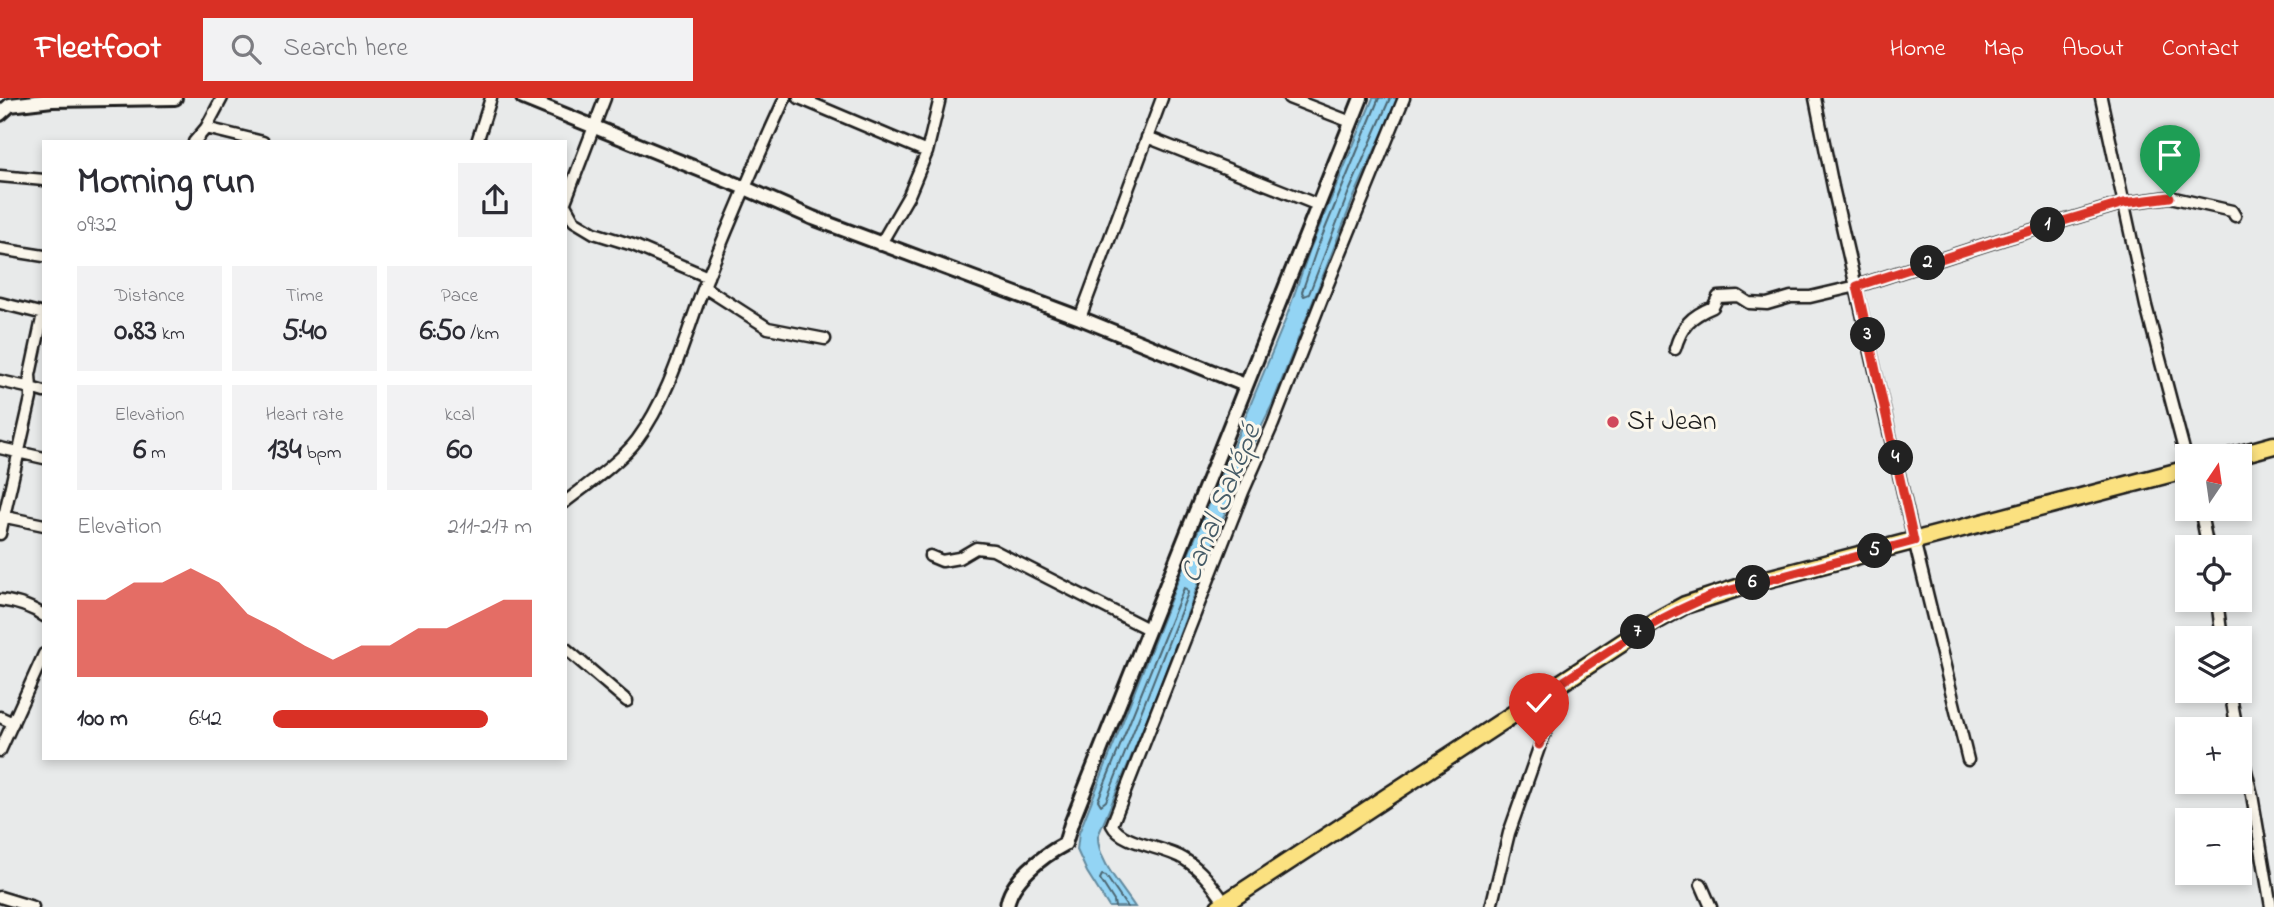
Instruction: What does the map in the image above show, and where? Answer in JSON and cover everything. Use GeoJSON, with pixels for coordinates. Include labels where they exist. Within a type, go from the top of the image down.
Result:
{"type":"FeatureCollection","features":[{"type":"Feature","properties":{"kind":"main road"},"geometry":{"type":"LineString","coordinates":[[2252,451],[2274,445]]}},
{"type":"Feature","properties":{"kind":"main road"},"geometry":{"type":"LineString","coordinates":[[1222,905],[1654,622],[1685,605],[1756,582],[2175,471]]}},
{"type":"Feature","properties":{"kind":"street"},"geometry":{"type":"LineString","coordinates":[[0,114],[10,105],[52,100],[175,98]]}},
{"type":"Feature","properties":{"kind":"street"},"geometry":{"type":"LineString","coordinates":[[196,140],[206,128],[222,98]]}},
{"type":"Feature","properties":{"kind":"street"},"geometry":{"type":"LineString","coordinates":[[478,140],[491,98]]}},
{"type":"Feature","properties":{"kind":"street"},"geometry":{"type":"LineString","coordinates":[[523,98],[880,245],[1080,318],[1245,385]]}},
{"type":"Feature","properties":{"kind":"street"},"geometry":{"type":"LineString","coordinates":[[567,199],[606,98]]}},
{"type":"Feature","properties":{"kind":"street"},"geometry":{"type":"LineString","coordinates":[[567,501],[592,482],[635,442],[651,419],[671,377],[708,277],[785,98]]}},
{"type":"Feature","properties":{"kind":"street"},"geometry":{"type":"LineString","coordinates":[[799,98],[927,152]]}},
{"type":"Feature","properties":{"kind":"street"},"geometry":{"type":"LineString","coordinates":[[880,245],[909,195],[927,152],[940,98]]}},
{"type":"Feature","properties":{"kind":"street"},"geometry":{"type":"LineString","coordinates":[[1080,318],[1162,98]]}},
{"type":"Feature","properties":{"kind":"street"},"geometry":{"type":"LineString","coordinates":[[1289,98],[1351,122]]}},
{"type":"Feature","properties":{"kind":"street"},"geometry":{"type":"LineString","coordinates":[[1007,907],[1007,901],[1031,867],[1046,853],[1065,844],[1148,629],[1361,98]]}},
{"type":"Feature","properties":{"kind":"street"},"geometry":{"type":"LineString","coordinates":[[1222,905],[1199,869],[1182,857],[1163,849],[1130,841],[1115,832],[1112,825],[1243,492],[1404,98]]}},
{"type":"Feature","properties":{"kind":"street"},"geometry":{"type":"LineString","coordinates":[[1815,98],[1914,541],[1968,760]]}},
{"type":"Feature","properties":{"kind":"street"},"geometry":{"type":"LineString","coordinates":[[2101,98],[2147,306],[2182,444]]}},
{"type":"Feature","properties":{"kind":"street"},"geometry":{"type":"LineString","coordinates":[[206,128],[255,140]]}},
{"type":"Feature","properties":{"kind":"street"},"geometry":{"type":"LineString","coordinates":[[1147,136],[1318,205]]}},
{"type":"Feature","properties":{"kind":"street"},"geometry":{"type":"LineString","coordinates":[[0,176],[42,180]]}},
{"type":"Feature","properties":{"kind":"street"},"geometry":{"type":"LineString","coordinates":[[1675,349],[1680,334],[1696,314],[1713,307],[1717,297],[1738,296],[1749,303],[1767,304],[1791,297],[1810,297],[1857,286],[2124,203],[2170,197],[2232,211],[2235,216]]}},
{"type":"Feature","properties":{"kind":"street"},"geometry":{"type":"LineString","coordinates":[[567,208],[573,221],[594,233],[633,245],[708,277]]}},
{"type":"Feature","properties":{"kind":"street"},"geometry":{"type":"LineString","coordinates":[[0,249],[42,256]]}},
{"type":"Feature","properties":{"kind":"street"},"geometry":{"type":"LineString","coordinates":[[704,287],[768,328],[825,339]]}},
{"type":"Feature","properties":{"kind":"street"},"geometry":{"type":"LineString","coordinates":[[0,303],[42,314]]}},
{"type":"Feature","properties":{"kind":"street"},"geometry":{"type":"LineString","coordinates":[[0,534],[31,398],[30,375],[42,319]]}},
{"type":"Feature","properties":{"kind":"street"},"geometry":{"type":"LineString","coordinates":[[0,381],[42,391]]}},
{"type":"Feature","properties":{"kind":"street"},"geometry":{"type":"LineString","coordinates":[[0,448],[42,458]]}},
{"type":"Feature","properties":{"kind":"street"},"geometry":{"type":"LineString","coordinates":[[2,516],[42,525]]}},
{"type":"Feature","properties":{"kind":"street"},"geometry":{"type":"LineString","coordinates":[[930,556],[942,561],[959,558],[976,548],[993,550],[1148,629]]}},
{"type":"Feature","properties":{"kind":"street"},"geometry":{"type":"LineString","coordinates":[[0,600],[20,603],[42,614]]}},
{"type":"Feature","properties":{"kind":"street"},"geometry":{"type":"LineString","coordinates":[[567,650],[627,701]]}},
{"type":"Feature","properties":{"kind":"street"},"geometry":{"type":"LineString","coordinates":[[0,751],[42,658]]}},
{"type":"Feature","properties":{"kind":"street"},"geometry":{"type":"LineString","coordinates":[[1492,907],[1509,833],[1539,745],[1554,712],[1557,700],[1555,687]]}},
{"type":"Feature","properties":{"kind":"street"},"geometry":{"type":"LineString","coordinates":[[0,717],[13,723]]}},
{"type":"Feature","properties":{"kind":"street"},"geometry":{"type":"LineString","coordinates":[[2252,794],[2271,907]]}},
{"type":"Feature","properties":{"kind":"street"},"geometry":{"type":"LineString","coordinates":[[1702,884],[1712,907]]}},
{"type":"Feature","properties":{"kind":"street"},"geometry":{"type":"LineString","coordinates":[[0,897],[33,907]]}},
{"type":"Feature","properties":{"kind":"water","name":"Canal Saképé"},"geometry":{"type":"Polygon","coordinates":[[[1373,98],[1398,98],[1354,197],[1272,405],[1245,460],[1154,702],[1098,836],[1106,864],[1135,907],[1109,907],[1077,850],[1079,833],[1188,555],[1285,321],[1310,249],[1373,98]]]}},
{"type":"Feature","properties":{"kind":"place","name":"St Jean"},"geometry":{"type":"Point","coordinates":[1613,422]}},
{"type":"Feature","properties":{"kind":"route"},"geometry":{"type":"LineString","coordinates":[[1539,745],[1554,712],[1557,700],[1555,687],[1654,622],[1685,605],[1756,582],[1914,541],[1857,286],[2124,203],[2170,197]]}}]}
